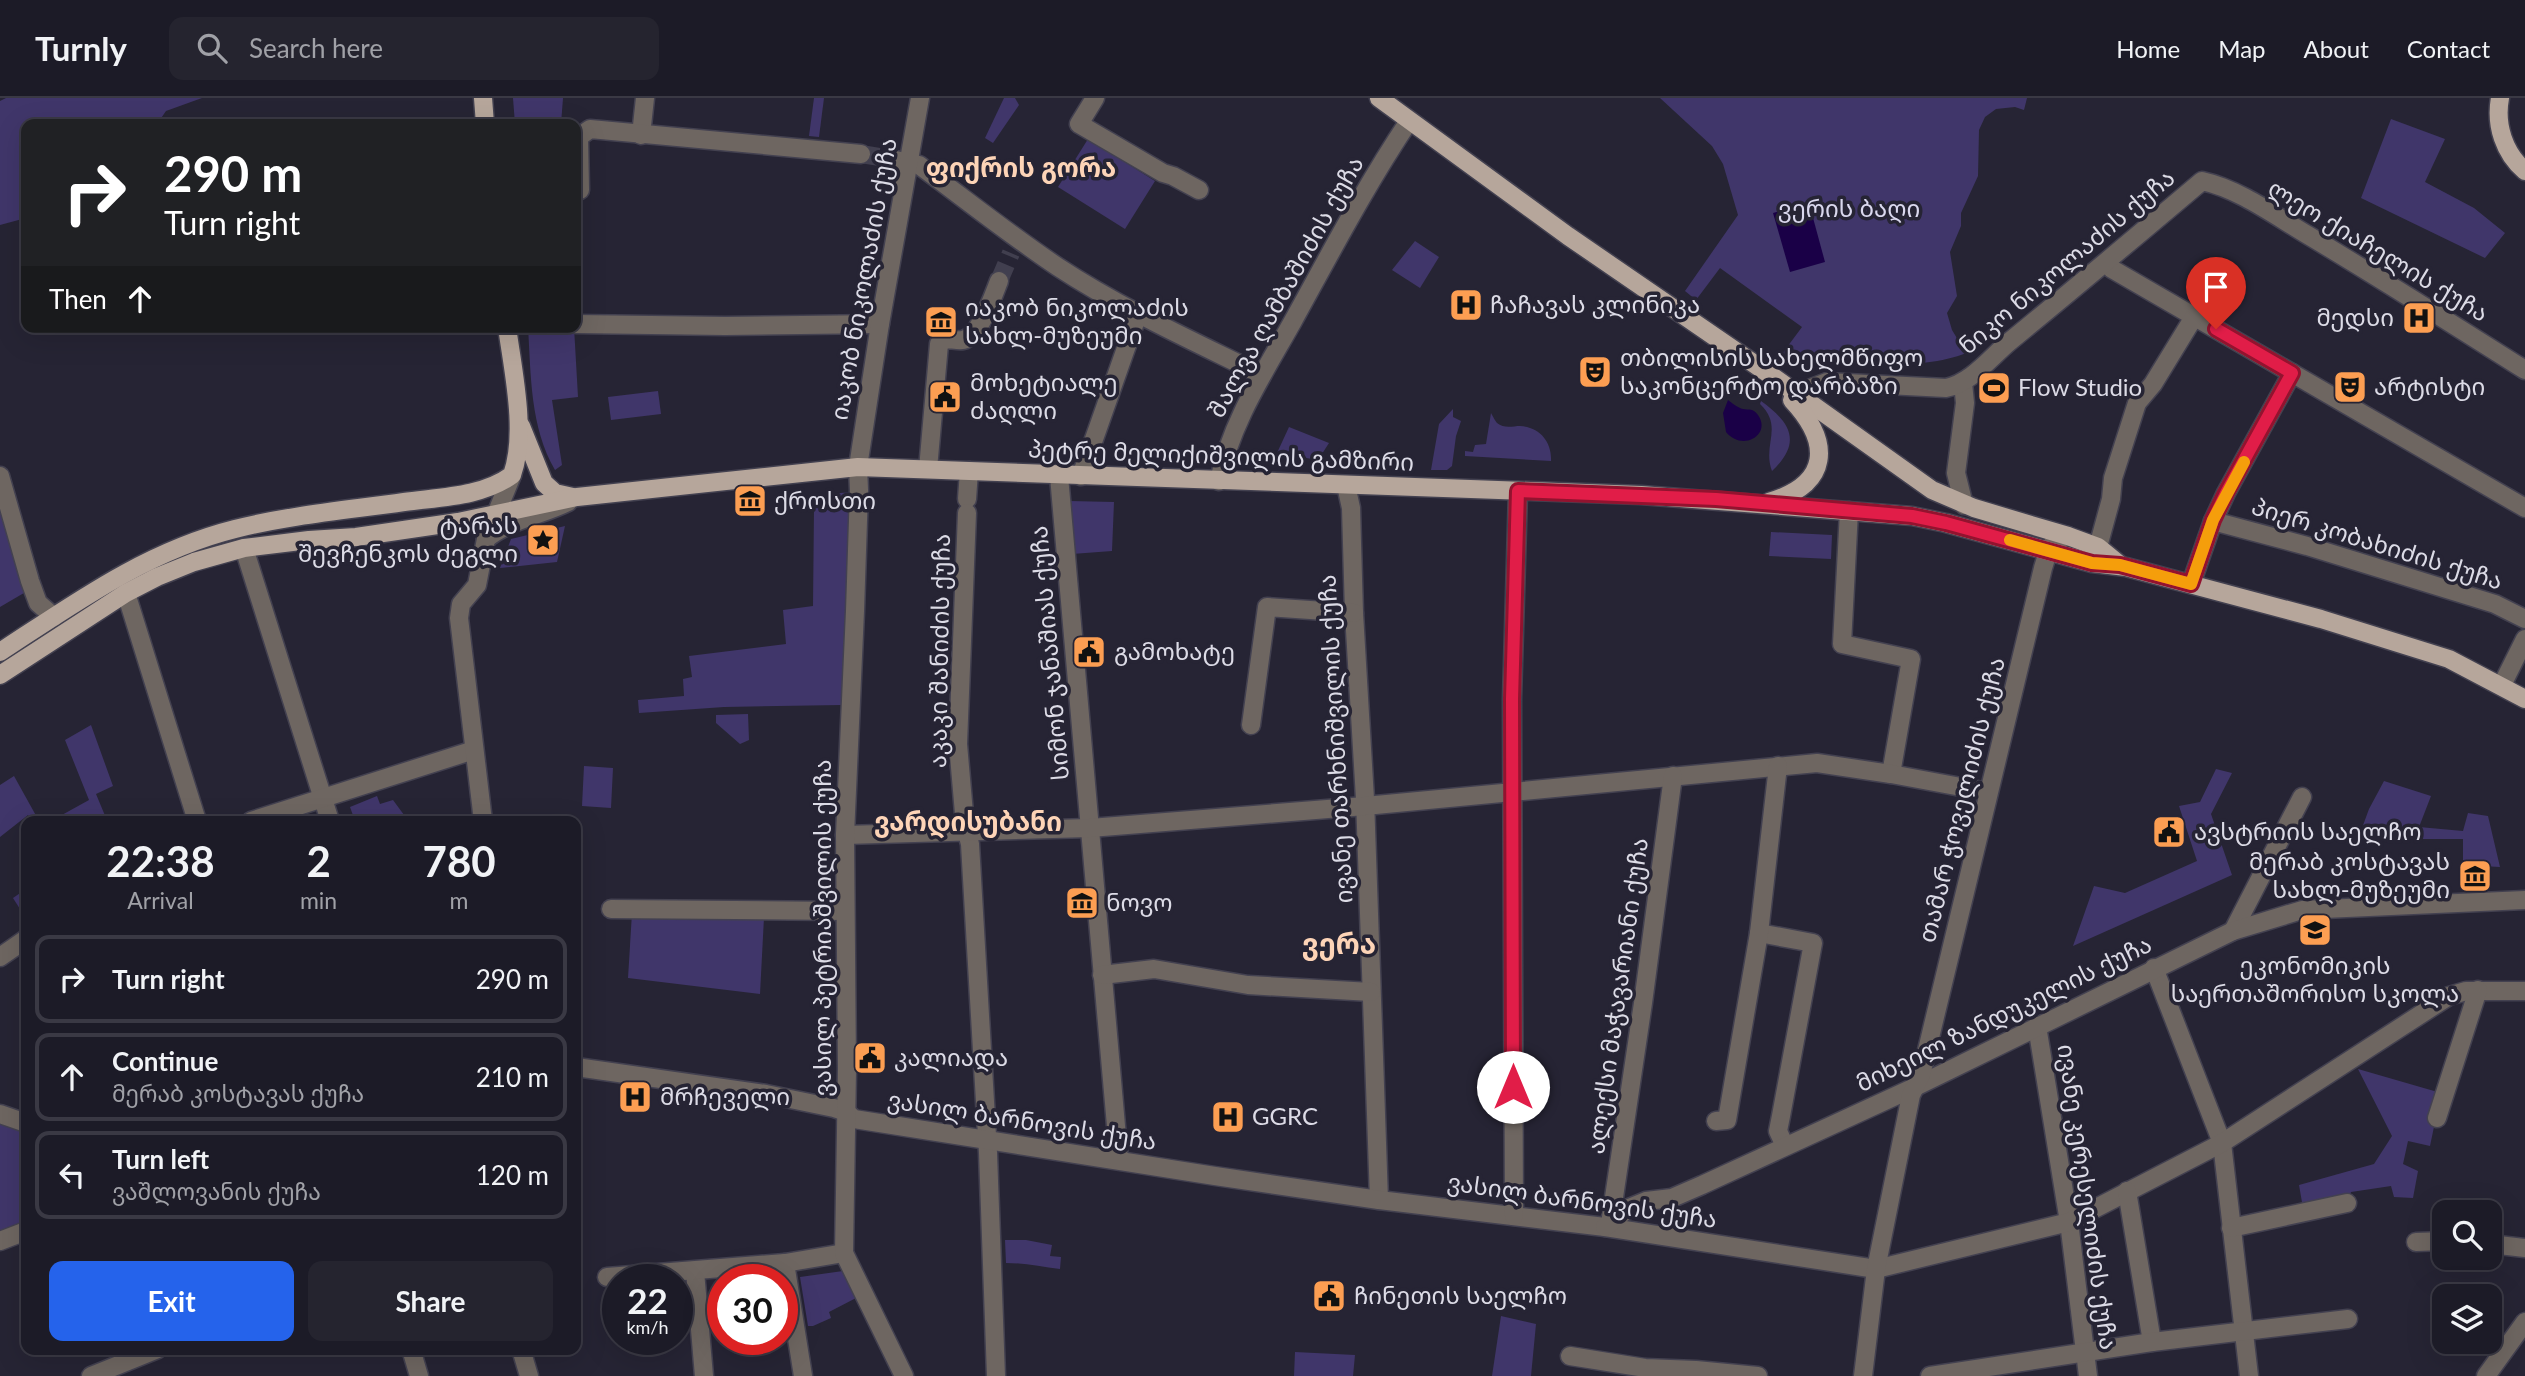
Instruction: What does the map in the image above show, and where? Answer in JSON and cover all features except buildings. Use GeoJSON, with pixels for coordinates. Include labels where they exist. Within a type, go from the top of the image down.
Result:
{"type":"FeatureCollection","features":[{"type":"Feature","properties":{"kind":"main road"},"geometry":{"type":"LineString","coordinates":[[483,98],[485,119]]}},
{"type":"Feature","properties":{"kind":"main road"},"geometry":{"type":"LineString","coordinates":[[1379,98],[1403,112],[1646,291],[1769,374],[1921,484],[1964,505],[2098,547],[2120,565]]}},
{"type":"Feature","properties":{"kind":"main road"},"geometry":{"type":"LineString","coordinates":[[2500,98],[2498,117],[2506,145],[2525,171]]}},
{"type":"Feature","properties":{"kind":"main road"},"geometry":{"type":"LineString","coordinates":[[2498,117],[2511,98]]}},
{"type":"Feature","properties":{"kind":"main road"},"geometry":{"type":"LineString","coordinates":[[0,652],[138,566],[164,553],[214,535],[259,524],[480,491],[499,484],[512,475],[516,458],[518,416],[508,333]]}},
{"type":"Feature","properties":{"kind":"main road"},"geometry":{"type":"LineString","coordinates":[[1764,503],[1783,498],[1808,482],[1815,469],[1818,449],[1817,434],[1806,415],[1769,374]]}},
{"type":"Feature","properties":{"kind":"main road"},"geometry":{"type":"LineString","coordinates":[[518,416],[544,483],[555,493],[577,497]]}},
{"type":"Feature","properties":{"kind":"main road","name":"პეტრე მელიქიშვილის გამზირი"},"geometry":{"type":"LineString","coordinates":[[0,675],[126,593],[156,577],[194,562],[244,548],[356,537],[498,507],[858,467],[1641,495],[1912,516],[2092,563],[2120,565],[2321,619],[2449,659],[2525,699]]}},
{"type":"Feature","properties":{"kind":"street"},"geometry":{"type":"LineString","coordinates":[[641,135],[645,98]]}},
{"type":"Feature","properties":{"kind":"street","name":"იაკობ ნიკოლაძის ქუჩა"},"geometry":{"type":"LineString","coordinates":[[858,467],[880,324],[900,161],[920,98]]}},
{"type":"Feature","properties":{"kind":"street"},"geometry":{"type":"LineString","coordinates":[[1096,98],[1079,124],[1163,173],[1199,190]]}},
{"type":"Feature","properties":{"kind":"street","name":"შალვა ღამბაშიძის ქუჩა"},"geometry":{"type":"LineString","coordinates":[[1219,481],[1228,444],[1262,375],[1368,186],[1403,112]]}},
{"type":"Feature","properties":{"kind":"street"},"geometry":{"type":"LineString","coordinates":[[581,135],[590,129],[862,154]]}},
{"type":"Feature","properties":{"kind":"street"},"geometry":{"type":"LineString","coordinates":[[900,161],[919,165],[1014,245],[1057,266],[1138,314],[1262,375]]}},
{"type":"Feature","properties":{"kind":"street","name":"ნიკო ნიკოლაძის ქუჩა"},"geometry":{"type":"LineString","coordinates":[[1964,505],[1956,473],[1965,403],[1963,383],[1989,358],[2108,262],[2202,181]]}},
{"type":"Feature","properties":{"kind":"street","name":"ლეო ქიაჩელის ქუჩა"},"geometry":{"type":"LineString","coordinates":[[2202,181],[2227,188],[2256,204],[2525,370]]}},
{"type":"Feature","properties":{"kind":"street"},"geometry":{"type":"LineString","coordinates":[[2108,262],[2112,270],[2525,508]]}},
{"type":"Feature","properties":{"kind":"street"},"geometry":{"type":"LineString","coordinates":[[928,469],[939,344],[946,339],[962,341],[972,336],[999,281]]}},
{"type":"Feature","properties":{"kind":"street"},"geometry":{"type":"LineString","coordinates":[[1081,476],[1138,314]]}},
{"type":"Feature","properties":{"kind":"street"},"geometry":{"type":"LineString","coordinates":[[2098,547],[2113,478],[2137,403],[2153,384],[2194,317]]}},
{"type":"Feature","properties":{"kind":"street"},"geometry":{"type":"LineString","coordinates":[[581,324],[880,324]]}},
{"type":"Feature","properties":{"kind":"street"},"geometry":{"type":"LineString","coordinates":[[2191,584],[2213,520],[2292,373]]}},
{"type":"Feature","properties":{"kind":"street"},"geometry":{"type":"LineString","coordinates":[[1796,394],[1827,382],[1946,388],[1963,383]]}},
{"type":"Feature","properties":{"kind":"street","name":"ვასილ პეტრიაშვილის ქუჩა"},"geometry":{"type":"LineString","coordinates":[[858,467],[845,835],[844,1253],[904,1376]]}},
{"type":"Feature","properties":{"kind":"street","name":"აკაკი შანიძის ქუჩა"},"geometry":{"type":"LineString","coordinates":[[969,471],[958,744],[970,844],[987,1141],[996,1376]]}},
{"type":"Feature","properties":{"kind":"street"},"geometry":{"type":"LineString","coordinates":[[481,816],[459,618],[461,604],[477,585],[486,539],[512,475]]}},
{"type":"Feature","properties":{"kind":"street"},"geometry":{"type":"LineString","coordinates":[[0,476],[38,603],[36,629]]}},
{"type":"Feature","properties":{"kind":"street","name":"სიმონ ჯანაშიას ქუჩა"},"geometry":{"type":"LineString","coordinates":[[1059,476],[1119,1160]]}},
{"type":"Feature","properties":{"kind":"street","name":"ივანე თარხნიშვილის ქუჩა"},"geometry":{"type":"LineString","coordinates":[[1346,485],[1351,508],[1365,806],[1379,1200]]}},
{"type":"Feature","properties":{"kind":"street"},"geometry":{"type":"LineString","coordinates":[[1514,1216],[1512,699],[1518,491]]}},
{"type":"Feature","properties":{"kind":"street"},"geometry":{"type":"LineString","coordinates":[[486,539],[508,525],[546,513],[577,497]]}},
{"type":"Feature","properties":{"kind":"street"},"geometry":{"type":"LineString","coordinates":[[1849,511],[1842,643],[1911,659],[1891,774]]}},
{"type":"Feature","properties":{"kind":"street","name":"პიერ კობახიძის ქუჩა"},"geometry":{"type":"LineString","coordinates":[[2213,520],[2495,604],[2525,619]]}},
{"type":"Feature","properties":{"kind":"street"},"geometry":{"type":"LineString","coordinates":[[2048,551],[2055,541],[2068,536]]}},
{"type":"Feature","properties":{"kind":"street"},"geometry":{"type":"LineString","coordinates":[[244,548],[328,816]]}},
{"type":"Feature","properties":{"kind":"street","name":"თამარ ჭოველიძის ქუჩა"},"geometry":{"type":"LineString","coordinates":[[1863,1376],[1876,1269],[1911,1095],[1921,1075],[2048,551]]}},
{"type":"Feature","properties":{"kind":"street"},"geometry":{"type":"LineString","coordinates":[[126,593],[195,816]]}},
{"type":"Feature","properties":{"kind":"street"},"geometry":{"type":"LineString","coordinates":[[38,603],[54,617]]}},
{"type":"Feature","properties":{"kind":"street"},"geometry":{"type":"LineString","coordinates":[[1251,725],[1267,607],[1354,613]]}},
{"type":"Feature","properties":{"kind":"street"},"geometry":{"type":"LineString","coordinates":[[2502,685],[2525,639]]}},
{"type":"Feature","properties":{"kind":"street"},"geometry":{"type":"LineString","coordinates":[[266,816],[474,750]]}},
{"type":"Feature","properties":{"kind":"street"},"geometry":{"type":"LineString","coordinates":[[845,835],[1090,828],[1512,793],[1817,763],[1988,792]]}},
{"type":"Feature","properties":{"kind":"street"},"geometry":{"type":"LineString","coordinates":[[1716,1121],[1727,1119],[1759,933],[1778,766]]}},
{"type":"Feature","properties":{"kind":"street","name":"ალექსი მაჭავარიანი ქუჩა"},"geometry":{"type":"LineString","coordinates":[[1608,1225],[1643,1003],[1673,776]]}},
{"type":"Feature","properties":{"kind":"street"},"geometry":{"type":"LineString","coordinates":[[2233,931],[2302,797]]}},
{"type":"Feature","properties":{"kind":"street","name":"მიხეილ ზანდუკელის ქუჩა"},"geometry":{"type":"LineString","coordinates":[[1608,1225],[1629,1208],[1646,1201],[1679,1196],[1915,1087],[2233,931],[2301,910],[2525,900]]}},
{"type":"Feature","properties":{"kind":"street"},"geometry":{"type":"LineString","coordinates":[[611,909],[845,911]]}},
{"type":"Feature","properties":{"kind":"street"},"geometry":{"type":"LineString","coordinates":[[1759,933],[1813,943],[1780,1123],[1779,1131],[1785,1146]]}},
{"type":"Feature","properties":{"kind":"street"},"geometry":{"type":"LineString","coordinates":[[0,957],[21,943]]}},
{"type":"Feature","properties":{"kind":"street"},"geometry":{"type":"LineString","coordinates":[[2154,968],[2222,1143],[2249,1376]]}},
{"type":"Feature","properties":{"kind":"street"},"geometry":{"type":"LineString","coordinates":[[1102,975],[1154,969],[1248,985],[1371,992]]}},
{"type":"Feature","properties":{"kind":"street","name":"ვასილ ბარნოვის ქუჩა"},"geometry":{"type":"LineString","coordinates":[[581,1068],[766,1094],[846,1112],[854,1119],[987,1141],[1379,1200],[1608,1225],[1876,1269],[2068,1222],[2222,1143],[2437,1003],[2466,990],[2525,991]]}},
{"type":"Feature","properties":{"kind":"street"},"geometry":{"type":"LineString","coordinates":[[2437,1118],[2477,990]]}},
{"type":"Feature","properties":{"kind":"street","name":"ივანე კერესელიძის ქუჩა"},"geometry":{"type":"LineString","coordinates":[[2037,1026],[2068,1222],[2088,1376]]}},
{"type":"Feature","properties":{"kind":"street"},"geometry":{"type":"LineString","coordinates":[[0,1114],[21,1121]]}},
{"type":"Feature","properties":{"kind":"street"},"geometry":{"type":"LineString","coordinates":[[1617,1180],[1625,1193],[1646,1201]]}},
{"type":"Feature","properties":{"kind":"street"},"geometry":{"type":"LineString","coordinates":[[2127,1191],[2152,1342]]}},
{"type":"Feature","properties":{"kind":"street"},"geometry":{"type":"LineString","coordinates":[[2231,1228],[2347,1203]]}},
{"type":"Feature","properties":{"kind":"street"},"geometry":{"type":"LineString","coordinates":[[0,1241],[21,1233]]}},
{"type":"Feature","properties":{"kind":"street"},"geometry":{"type":"LineString","coordinates":[[2416,1241],[2432,1241]]}},
{"type":"Feature","properties":{"kind":"street"},"geometry":{"type":"LineString","coordinates":[[2502,1245],[2525,1248]]}},
{"type":"Feature","properties":{"kind":"street"},"geometry":{"type":"LineString","coordinates":[[704,1376],[695,1271],[785,1263],[844,1253]]}},
{"type":"Feature","properties":{"kind":"street"},"geometry":{"type":"LineString","coordinates":[[785,1263],[803,1376]]}},
{"type":"Feature","properties":{"kind":"street"},"geometry":{"type":"LineString","coordinates":[[1930,1376],[2152,1342],[2348,1319]]}},
{"type":"Feature","properties":{"kind":"street"},"geometry":{"type":"LineString","coordinates":[[2486,1376],[2525,1322]]}},
{"type":"Feature","properties":{"kind":"street"},"geometry":{"type":"LineString","coordinates":[[91,1376],[143,1355]]}},
{"type":"Feature","properties":{"kind":"street"},"geometry":{"type":"LineString","coordinates":[[405,1376],[412,1355]]}},
{"type":"Feature","properties":{"kind":"street"},"geometry":{"type":"LineString","coordinates":[[412,1355],[419,1376]]}},
{"type":"Feature","properties":{"kind":"street"},"geometry":{"type":"LineString","coordinates":[[523,1355],[529,1376]]}},
{"type":"Feature","properties":{"kind":"street"},"geometry":{"type":"LineString","coordinates":[[1570,1356],[1645,1368],[1758,1376]]}},
{"type":"Feature","properties":{"kind":"green space"},"geometry":{"type":"Polygon","coordinates":[[[6,98],[202,98],[166,111],[160,119],[21,119],[21,219],[0,225],[0,101],[6,98]]]}},
{"type":"Feature","properties":{"kind":"green space"},"geometry":{"type":"Polygon","coordinates":[[[513,98],[563,98],[561,119],[515,119],[513,98]]]}},
{"type":"Feature","properties":{"kind":"green space"},"geometry":{"type":"Polygon","coordinates":[[[814,98],[824,98],[819,137],[809,136],[814,98]]]}},
{"type":"Feature","properties":{"kind":"green space"},"geometry":{"type":"Polygon","coordinates":[[[1004,98],[1015,98],[1019,105],[993,143],[985,138],[1004,98]]]}},
{"type":"Feature","properties":{"kind":"green space","name":"ვერის ბაღი"},"geometry":{"type":"Polygon","coordinates":[[[1660,98],[2027,98],[2024,110],[2015,107],[1996,109],[1985,117],[1979,130],[1978,176],[1961,213],[1961,226],[1950,252],[1957,296],[1947,313],[1952,330],[1966,353],[1947,359],[1900,365],[1848,365],[1779,358],[1802,327],[1720,268],[1696,300],[1685,291],[1738,215],[1723,164],[1712,146],[1660,98]]]}},
{"type":"Feature","properties":{"kind":"green space"},"geometry":{"type":"Polygon","coordinates":[[[2391,119],[2445,139],[2425,182],[2474,208],[2505,233],[2485,258],[2361,198],[2391,119]]]}},
{"type":"Feature","properties":{"kind":"green space"},"geometry":{"type":"Polygon","coordinates":[[[1088,139],[1155,181],[1125,229],[1058,187],[1088,139]]]}},
{"type":"Feature","properties":{"kind":"green space"},"geometry":{"type":"Polygon","coordinates":[[[1415,241],[1439,257],[1420,288],[1392,270],[1415,241]]]}},
{"type":"Feature","properties":{"kind":"green space"},"geometry":{"type":"Polygon","coordinates":[[[528,333],[574,333],[578,397],[552,400],[562,465],[555,470],[536,419],[528,333]]]}},
{"type":"Feature","properties":{"kind":"green space"},"geometry":{"type":"Polygon","coordinates":[[[658,391],[661,414],[611,420],[608,397],[658,391]]]}},
{"type":"Feature","properties":{"kind":"green space"},"geometry":{"type":"Polygon","coordinates":[[[1761,401],[1779,417],[1789,433],[1787,451],[1772,471],[1769,453],[1771,421],[1760,404],[1761,401]]]}},
{"type":"Feature","properties":{"kind":"green space"},"geometry":{"type":"Polygon","coordinates":[[[1453,409],[1453,417],[1461,421],[1452,466],[1447,470],[1431,470],[1439,424],[1453,409]]]}},
{"type":"Feature","properties":{"kind":"green space"},"geometry":{"type":"Polygon","coordinates":[[[1491,413],[1500,425],[1527,427],[1539,433],[1547,442],[1551,461],[1465,456],[1465,451],[1473,452],[1475,445],[1486,444],[1491,413]]]}},
{"type":"Feature","properties":{"kind":"green space"},"geometry":{"type":"Polygon","coordinates":[[[1289,427],[1329,443],[1318,460],[1277,453],[1289,427]]]}},
{"type":"Feature","properties":{"kind":"green space"},"geometry":{"type":"Polygon","coordinates":[[[0,484],[29,590],[0,607],[0,484]]]}},
{"type":"Feature","properties":{"kind":"green space"},"geometry":{"type":"Polygon","coordinates":[[[854,492],[842,705],[724,707],[639,713],[638,700],[684,696],[683,679],[692,677],[689,656],[786,644],[783,610],[813,606],[814,508],[826,506],[826,494],[854,492]]]}},
{"type":"Feature","properties":{"kind":"green space"},"geometry":{"type":"Polygon","coordinates":[[[1069,501],[1114,502],[1112,551],[1072,554],[1069,501]]]}},
{"type":"Feature","properties":{"kind":"green space"},"geometry":{"type":"Polygon","coordinates":[[[565,526],[557,562],[500,568],[511,539],[565,526]]]}},
{"type":"Feature","properties":{"kind":"green space"},"geometry":{"type":"Polygon","coordinates":[[[1771,532],[1832,535],[1831,559],[1769,556],[1771,532]]]}},
{"type":"Feature","properties":{"kind":"green space"},"geometry":{"type":"Polygon","coordinates":[[[748,714],[749,740],[740,744],[716,723],[716,715],[748,714]]]}},
{"type":"Feature","properties":{"kind":"green space"},"geometry":{"type":"Polygon","coordinates":[[[91,725],[113,786],[96,794],[105,816],[60,816],[89,800],[65,740],[91,725]]]}},
{"type":"Feature","properties":{"kind":"green space"},"geometry":{"type":"Polygon","coordinates":[[[584,766],[613,768],[611,808],[582,806],[584,766]]]}},
{"type":"Feature","properties":{"kind":"green space"},"geometry":{"type":"Polygon","coordinates":[[[2216,769],[2232,773],[2211,814],[2232,875],[2073,946],[2094,886],[2125,893],[2197,861],[2179,806],[2200,802],[2216,769]]]}},
{"type":"Feature","properties":{"kind":"green space"},"geometry":{"type":"Polygon","coordinates":[[[14,776],[36,816],[21,816],[21,820],[0,837],[0,785],[14,776]]]}},
{"type":"Feature","properties":{"kind":"green space"},"geometry":{"type":"Polygon","coordinates":[[[2384,781],[2431,796],[2419,827],[2463,831],[2468,813],[2488,816],[2500,867],[2463,865],[2463,839],[2358,839],[2369,809],[2384,781]]]}},
{"type":"Feature","properties":{"kind":"green space"},"geometry":{"type":"Polygon","coordinates":[[[377,796],[380,804],[393,800],[405,816],[353,816],[350,807],[377,796]]]}},
{"type":"Feature","properties":{"kind":"green space"},"geometry":{"type":"Polygon","coordinates":[[[21,892],[21,911],[13,898],[21,892]]]}},
{"type":"Feature","properties":{"kind":"green space"},"geometry":{"type":"Polygon","coordinates":[[[632,913],[764,917],[760,994],[628,978],[632,913]]]}},
{"type":"Feature","properties":{"kind":"green space"},"geometry":{"type":"Polygon","coordinates":[[[2358,1069],[2441,1093],[2430,1146],[2408,1141],[2403,1164],[2418,1171],[2413,1198],[2394,1197],[2391,1186],[2351,1192],[2348,1200],[2303,1208],[2299,1185],[2374,1164],[2392,1136],[2358,1069]]]}},
{"type":"Feature","properties":{"kind":"green space"},"geometry":{"type":"Polygon","coordinates":[[[0,1122],[21,1129],[21,1224],[0,1231],[0,1122]]]}},
{"type":"Feature","properties":{"kind":"green space"},"geometry":{"type":"Polygon","coordinates":[[[1005,1240],[1026,1240],[1052,1245],[1050,1256],[1061,1257],[1060,1269],[1006,1263],[1005,1240]]]}},
{"type":"Feature","properties":{"kind":"green space"},"geometry":{"type":"Polygon","coordinates":[[[843,1271],[856,1298],[829,1312],[831,1318],[808,1326],[800,1277],[843,1271]]]}},
{"type":"Feature","properties":{"kind":"green space"},"geometry":{"type":"Polygon","coordinates":[[[1501,1316],[1536,1324],[1531,1376],[1492,1376],[1501,1316]]]}},
{"type":"Feature","properties":{"kind":"green space"},"geometry":{"type":"Polygon","coordinates":[[[1295,1352],[1355,1355],[1353,1376],[1294,1376],[1295,1352]]]}},
{"type":"Feature","properties":{"kind":"shaded area"},"geometry":{"type":"Polygon","coordinates":[[[1809,203],[1825,262],[1790,272],[1773,213],[1809,203]]]}},
{"type":"Feature","properties":{"kind":"shaded area"},"geometry":{"type":"Polygon","coordinates":[[[1728,400],[1739,408],[1753,410],[1758,415],[1761,429],[1753,438],[1740,441],[1726,432],[1723,413],[1728,400]]]}},
{"type":"Feature","properties":{"kind":"tunnel"},"geometry":{"type":"LineString","coordinates":[[861,154],[891,159]]}},
{"type":"Feature","properties":{"kind":"tunnel"},"geometry":{"type":"LineString","coordinates":[[999,281],[1011,253]]}},
{"type":"Feature","properties":{"kind":"slow traffic"},"geometry":{"type":"LineString","coordinates":[[2010,540],[2092,563],[2120,565],[2191,584],[2213,520],[2244,462]]}},
{"type":"Feature","properties":{"kind":"place","name":"ჩაჩავას კლინიკა"},"geometry":{"type":"Point","coordinates":[1466,305]}},
{"type":"Feature","properties":{"kind":"place","name":"მედსი"},"geometry":{"type":"Point","coordinates":[2419,318]}},
{"type":"Feature","properties":{"kind":"place","name":"იაკობ ნიკოლაძის სახლ-მუზეუმი"},"geometry":{"type":"Point","coordinates":[941,322]}},
{"type":"Feature","properties":{"kind":"place","name":"თბილისის სახელმწიფო საკონცერტო დარბაზი"},"geometry":{"type":"Point","coordinates":[1595,372]}},
{"type":"Feature","properties":{"kind":"place","name":"არტისტი"},"geometry":{"type":"Point","coordinates":[2350,387]}},
{"type":"Feature","properties":{"kind":"place","name":"Flow Studio"},"geometry":{"type":"Point","coordinates":[1994,388]}},
{"type":"Feature","properties":{"kind":"place","name":"მოხეტიალე ძაღლი"},"geometry":{"type":"Point","coordinates":[945,397]}},
{"type":"Feature","properties":{"kind":"place","name":"ქროსთი"},"geometry":{"type":"Point","coordinates":[750,501]}},
{"type":"Feature","properties":{"kind":"place","name":"ტარას შევჩენკოს ძეგლი"},"geometry":{"type":"Point","coordinates":[543,540]}},
{"type":"Feature","properties":{"kind":"place","name":"გამოხატე"},"geometry":{"type":"Point","coordinates":[1089,652]}},
{"type":"Feature","properties":{"kind":"place","name":"ავსტრიის საელჩო"},"geometry":{"type":"Point","coordinates":[2169,832]}},
{"type":"Feature","properties":{"kind":"place","name":"მერაბ კოსტავას სახლ-მუზეუმი"},"geometry":{"type":"Point","coordinates":[2475,876]}},
{"type":"Feature","properties":{"kind":"place","name":"ნოვო"},"geometry":{"type":"Point","coordinates":[1082,903]}},
{"type":"Feature","properties":{"kind":"place","name":"ეკონომიკის საერთაშორისო სკოლა"},"geometry":{"type":"Point","coordinates":[2315,930]}},
{"type":"Feature","properties":{"kind":"place","name":"კალიადა"},"geometry":{"type":"Point","coordinates":[870,1058]}},
{"type":"Feature","properties":{"kind":"place","name":"მრჩეველი"},"geometry":{"type":"Point","coordinates":[635,1097]}},
{"type":"Feature","properties":{"kind":"place","name":"GGRC"},"geometry":{"type":"Point","coordinates":[1228,1117]}},
{"type":"Feature","properties":{"kind":"place","name":"ჩინეთის საელჩო"},"geometry":{"type":"Point","coordinates":[1329,1296]}},
{"type":"Feature","properties":{"kind":"district","name":"ფიქრის გორა"},"geometry":{"type":"Point","coordinates":[1021,168]}},
{"type":"Feature","properties":{"kind":"district","name":"ვარდისუბანი"},"geometry":{"type":"Point","coordinates":[968,822]}},
{"type":"Feature","properties":{"kind":"district","name":"ვერა"},"geometry":{"type":"Point","coordinates":[1339,944]}},
{"type":"Feature","properties":{"kind":"route"},"geometry":{"type":"LineString","coordinates":[[1513,1087],[1512,699],[1518,491],[1716,499],[1912,516],[2092,563],[2120,565],[2191,584],[2213,520],[2292,373],[2216,329]]}}]}
